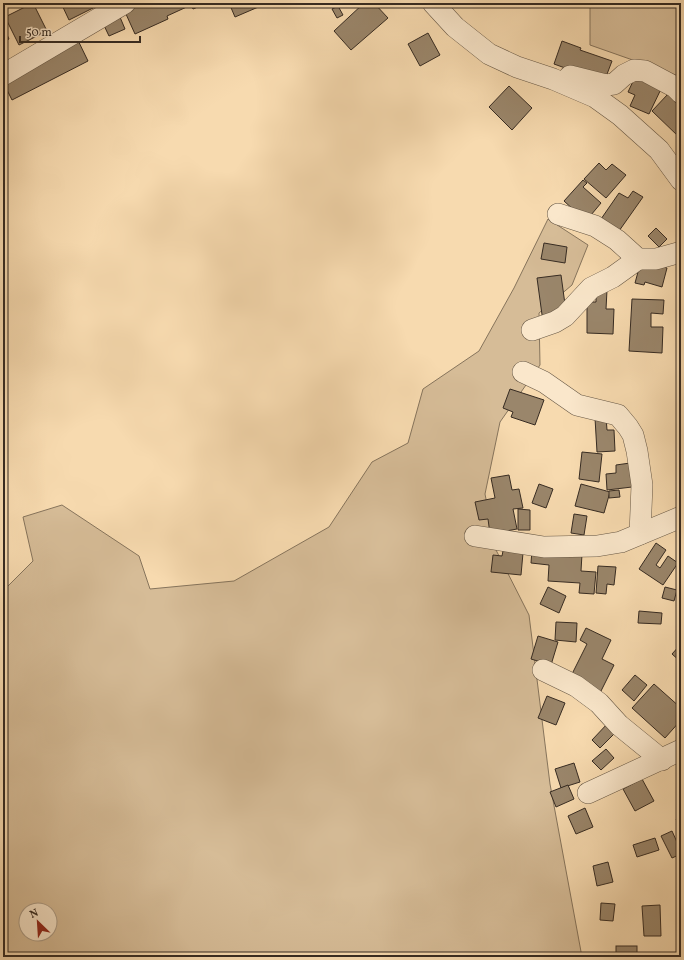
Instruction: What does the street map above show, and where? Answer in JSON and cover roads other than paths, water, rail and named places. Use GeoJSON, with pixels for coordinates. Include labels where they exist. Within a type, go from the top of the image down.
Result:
{"type":"FeatureCollection","features":[{"type":"Feature","properties":{"kind":"street"},"geometry":{"type":"LineString","coordinates":[[3,75],[125,3]]}},
{"type":"Feature","properties":{"kind":"street"},"geometry":{"type":"LineString","coordinates":[[433,3],[455,27],[489,54],[517,67],[594,97],[620,115],[659,150],[681,180]]}},
{"type":"Feature","properties":{"kind":"street"},"geometry":{"type":"LineString","coordinates":[[553,80],[558,76],[568,76],[606,84],[614,84],[624,75],[634,70],[645,71],[675,87],[681,93]]}},
{"type":"Feature","properties":{"kind":"street"},"geometry":{"type":"LineString","coordinates":[[558,214],[596,226],[617,240],[638,259]]}},
{"type":"Feature","properties":{"kind":"street"},"geometry":{"type":"LineString","coordinates":[[532,330],[555,322],[565,316],[591,288],[613,277],[638,259],[656,259],[681,252]]}},
{"type":"Feature","properties":{"kind":"street"},"geometry":{"type":"LineString","coordinates":[[523,372],[544,382],[577,405],[618,415],[628,427],[633,435],[637,450],[642,485],[640,534]]}},
{"type":"Feature","properties":{"kind":"street"},"geometry":{"type":"LineString","coordinates":[[475,536],[544,547],[597,546],[621,542],[681,517]]}},
{"type":"Feature","properties":{"kind":"street"},"geometry":{"type":"LineString","coordinates":[[543,670],[576,686],[599,703],[619,725],[662,760]]}},
{"type":"Feature","properties":{"kind":"street"},"geometry":{"type":"LineString","coordinates":[[588,793],[681,750]]}}]}
